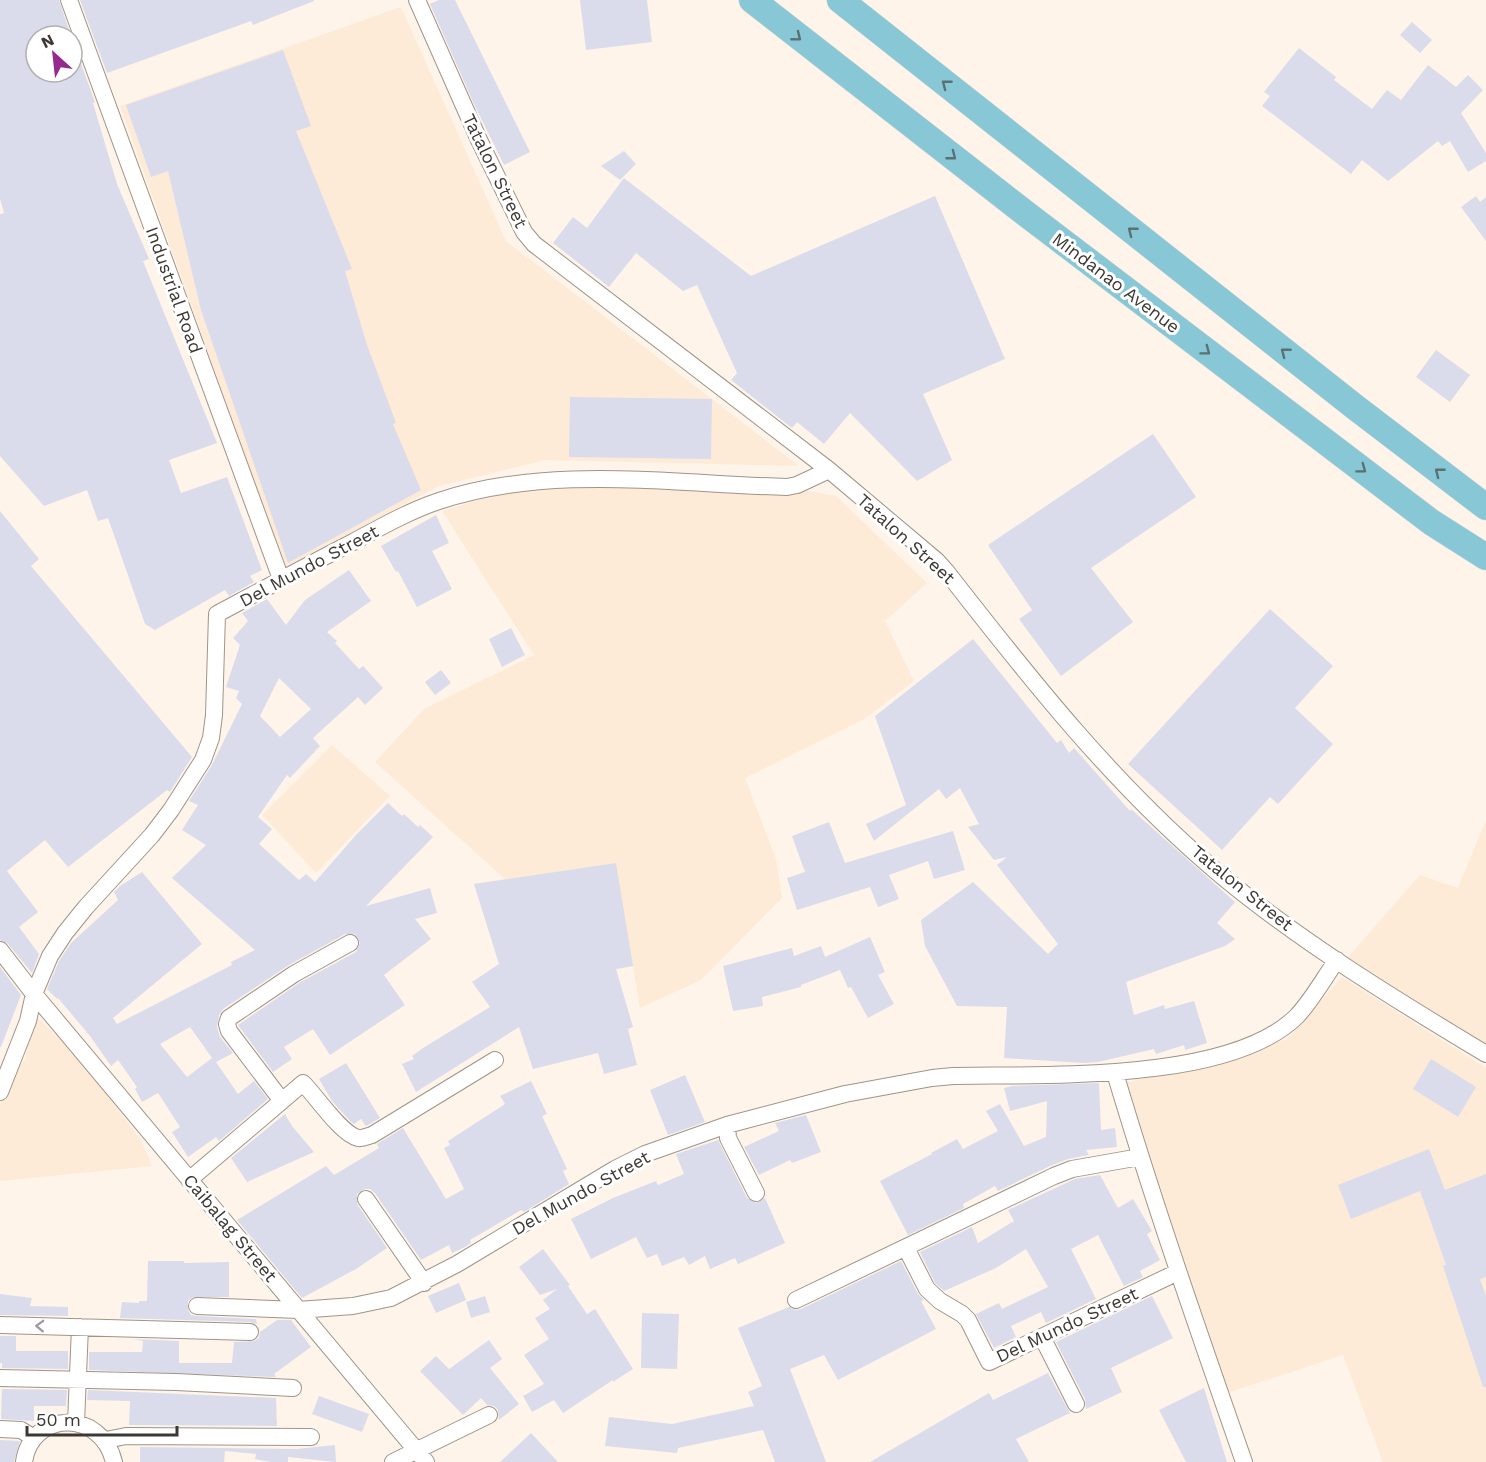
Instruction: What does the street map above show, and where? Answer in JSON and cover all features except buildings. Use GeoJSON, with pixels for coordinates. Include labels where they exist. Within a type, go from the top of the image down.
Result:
{"type":"FeatureCollection","features":[{"type":"Feature","properties":{"kind":"main road","name":"Mindanao Avenue"},"geometry":{"type":"LineString","coordinates":[[752,0],[1025,213],[1431,522],[1486,557]]}},
{"type":"Feature","properties":{"kind":"main road"},"geometry":{"type":"LineString","coordinates":[[840,0],[1355,407],[1486,507]]}},
{"type":"Feature","properties":{"kind":"street","name":"Industrial Road"},"geometry":{"type":"LineString","coordinates":[[69,0],[281,579]]}},
{"type":"Feature","properties":{"kind":"street","name":"Tatalon Street"},"geometry":{"type":"LineString","coordinates":[[417,0],[479,140],[524,232],[534,244],[829,470],[946,571],[1051,705],[1145,804],[1222,876],[1337,960],[1407,1007],[1486,1054]]}},
{"type":"Feature","properties":{"kind":"street","name":"Del Mundo Street"},"geometry":{"type":"LineString","coordinates":[[33,993],[50,956],[64,933],[152,835],[203,760],[211,738],[214,714],[217,614],[417,509],[464,493],[524,483],[585,480],[683,481],[787,487],[797,485],[829,470]]}},
{"type":"Feature","properties":{"kind":"street"},"geometry":{"type":"LineString","coordinates":[[282,1101],[229,1031],[227,1023],[229,1018],[294,974],[350,943]]}},
{"type":"Feature","properties":{"kind":"street","name":"Caibalag Street"},"geometry":{"type":"LineString","coordinates":[[0,950],[33,993],[422,1456]]}},
{"type":"Feature","properties":{"kind":"street","name":"Del Mundo Street"},"geometry":{"type":"LineString","coordinates":[[197,1306],[298,1310],[353,1306],[391,1298],[424,1283],[630,1161],[727,1125],[845,1094],[932,1078],[1115,1073],[1207,1059],[1231,1053],[1264,1039],[1297,1015],[1337,960]]}},
{"type":"Feature","properties":{"kind":"street"},"geometry":{"type":"LineString","coordinates":[[2,1082],[28,1021],[33,993]]}},
{"type":"Feature","properties":{"kind":"street"},"geometry":{"type":"LineString","coordinates":[[189,1180],[303,1083],[350,1135],[361,1138],[372,1135],[495,1060]]}},
{"type":"Feature","properties":{"kind":"street"},"geometry":{"type":"LineString","coordinates":[[1115,1073],[1178,1272],[1244,1462]]}},
{"type":"Feature","properties":{"kind":"street"},"geometry":{"type":"LineString","coordinates":[[727,1125],[728,1138],[756,1193]]}},
{"type":"Feature","properties":{"kind":"street"},"geometry":{"type":"LineString","coordinates":[[796,1300],[1054,1176],[1072,1169],[1140,1157]]}},
{"type":"Feature","properties":{"kind":"street"},"geometry":{"type":"LineString","coordinates":[[366,1199],[424,1283]]}},
{"type":"Feature","properties":{"kind":"street","name":"Del Mundo Street"},"geometry":{"type":"LineString","coordinates":[[906,1248],[927,1288],[940,1301],[968,1320],[989,1362],[1178,1272]]}},
{"type":"Feature","properties":{"kind":"street"},"geometry":{"type":"LineString","coordinates":[[0,1325],[250,1332]]}},
{"type":"Feature","properties":{"kind":"street"},"geometry":{"type":"LineString","coordinates":[[76,1422],[80,1327]]}},
{"type":"Feature","properties":{"kind":"street"},"geometry":{"type":"LineString","coordinates":[[1042,1337],[1076,1404]]}},
{"type":"Feature","properties":{"kind":"street"},"geometry":{"type":"LineString","coordinates":[[0,1378],[293,1388]]}},
{"type":"Feature","properties":{"kind":"street"},"geometry":{"type":"LineString","coordinates":[[393,1462],[422,1456],[489,1415]]}},
{"type":"Feature","properties":{"kind":"street"},"geometry":{"type":"LineString","coordinates":[[24,1462],[34,1438],[53,1425],[76,1422],[87,1426],[106,1440],[114,1462]]}},
{"type":"Feature","properties":{"kind":"street"},"geometry":{"type":"LineString","coordinates":[[0,1429],[21,1430],[34,1438]]}},
{"type":"Feature","properties":{"kind":"street"},"geometry":{"type":"LineString","coordinates":[[106,1440],[126,1436],[311,1437]]}},
{"type":"Feature","properties":{"kind":"shaded area"},"geometry":{"type":"Polygon","coordinates":[[[401,7],[506,241],[799,466],[546,460],[439,486],[285,567],[120,106],[401,7]]]}},
{"type":"Feature","properties":{"kind":"shaded area"},"geometry":{"type":"Polygon","coordinates":[[[777,485],[836,496],[927,583],[885,621],[914,681],[866,718],[745,778],[776,859],[782,898],[701,980],[640,1008],[633,966],[570,979],[593,1054],[533,1069],[474,884],[505,879],[375,762],[424,709],[534,655],[442,511],[525,486],[777,485]]]}},
{"type":"Feature","properties":{"kind":"shaded area"},"geometry":{"type":"Polygon","coordinates":[[[332,745],[390,796],[316,873],[262,815],[332,745]]]}},
{"type":"Feature","properties":{"kind":"shaded area"},"geometry":{"type":"Polygon","coordinates":[[[1486,820],[1486,1047],[1435,1016],[1348,957],[1420,875],[1458,888],[1486,820]]]}},
{"type":"Feature","properties":{"kind":"shaded area"},"geometry":{"type":"Polygon","coordinates":[[[1342,977],[1486,1068],[1486,1462],[1383,1462],[1343,1355],[1227,1393],[1120,1084],[1219,1061],[1287,1039],[1342,977]]]}},
{"type":"Feature","properties":{"kind":"shaded area"},"geometry":{"type":"Polygon","coordinates":[[[39,1019],[79,1058],[141,1140],[152,1166],[0,1181],[0,1105],[3,1090],[25,1059],[34,1023],[39,1019]]]}}]}
